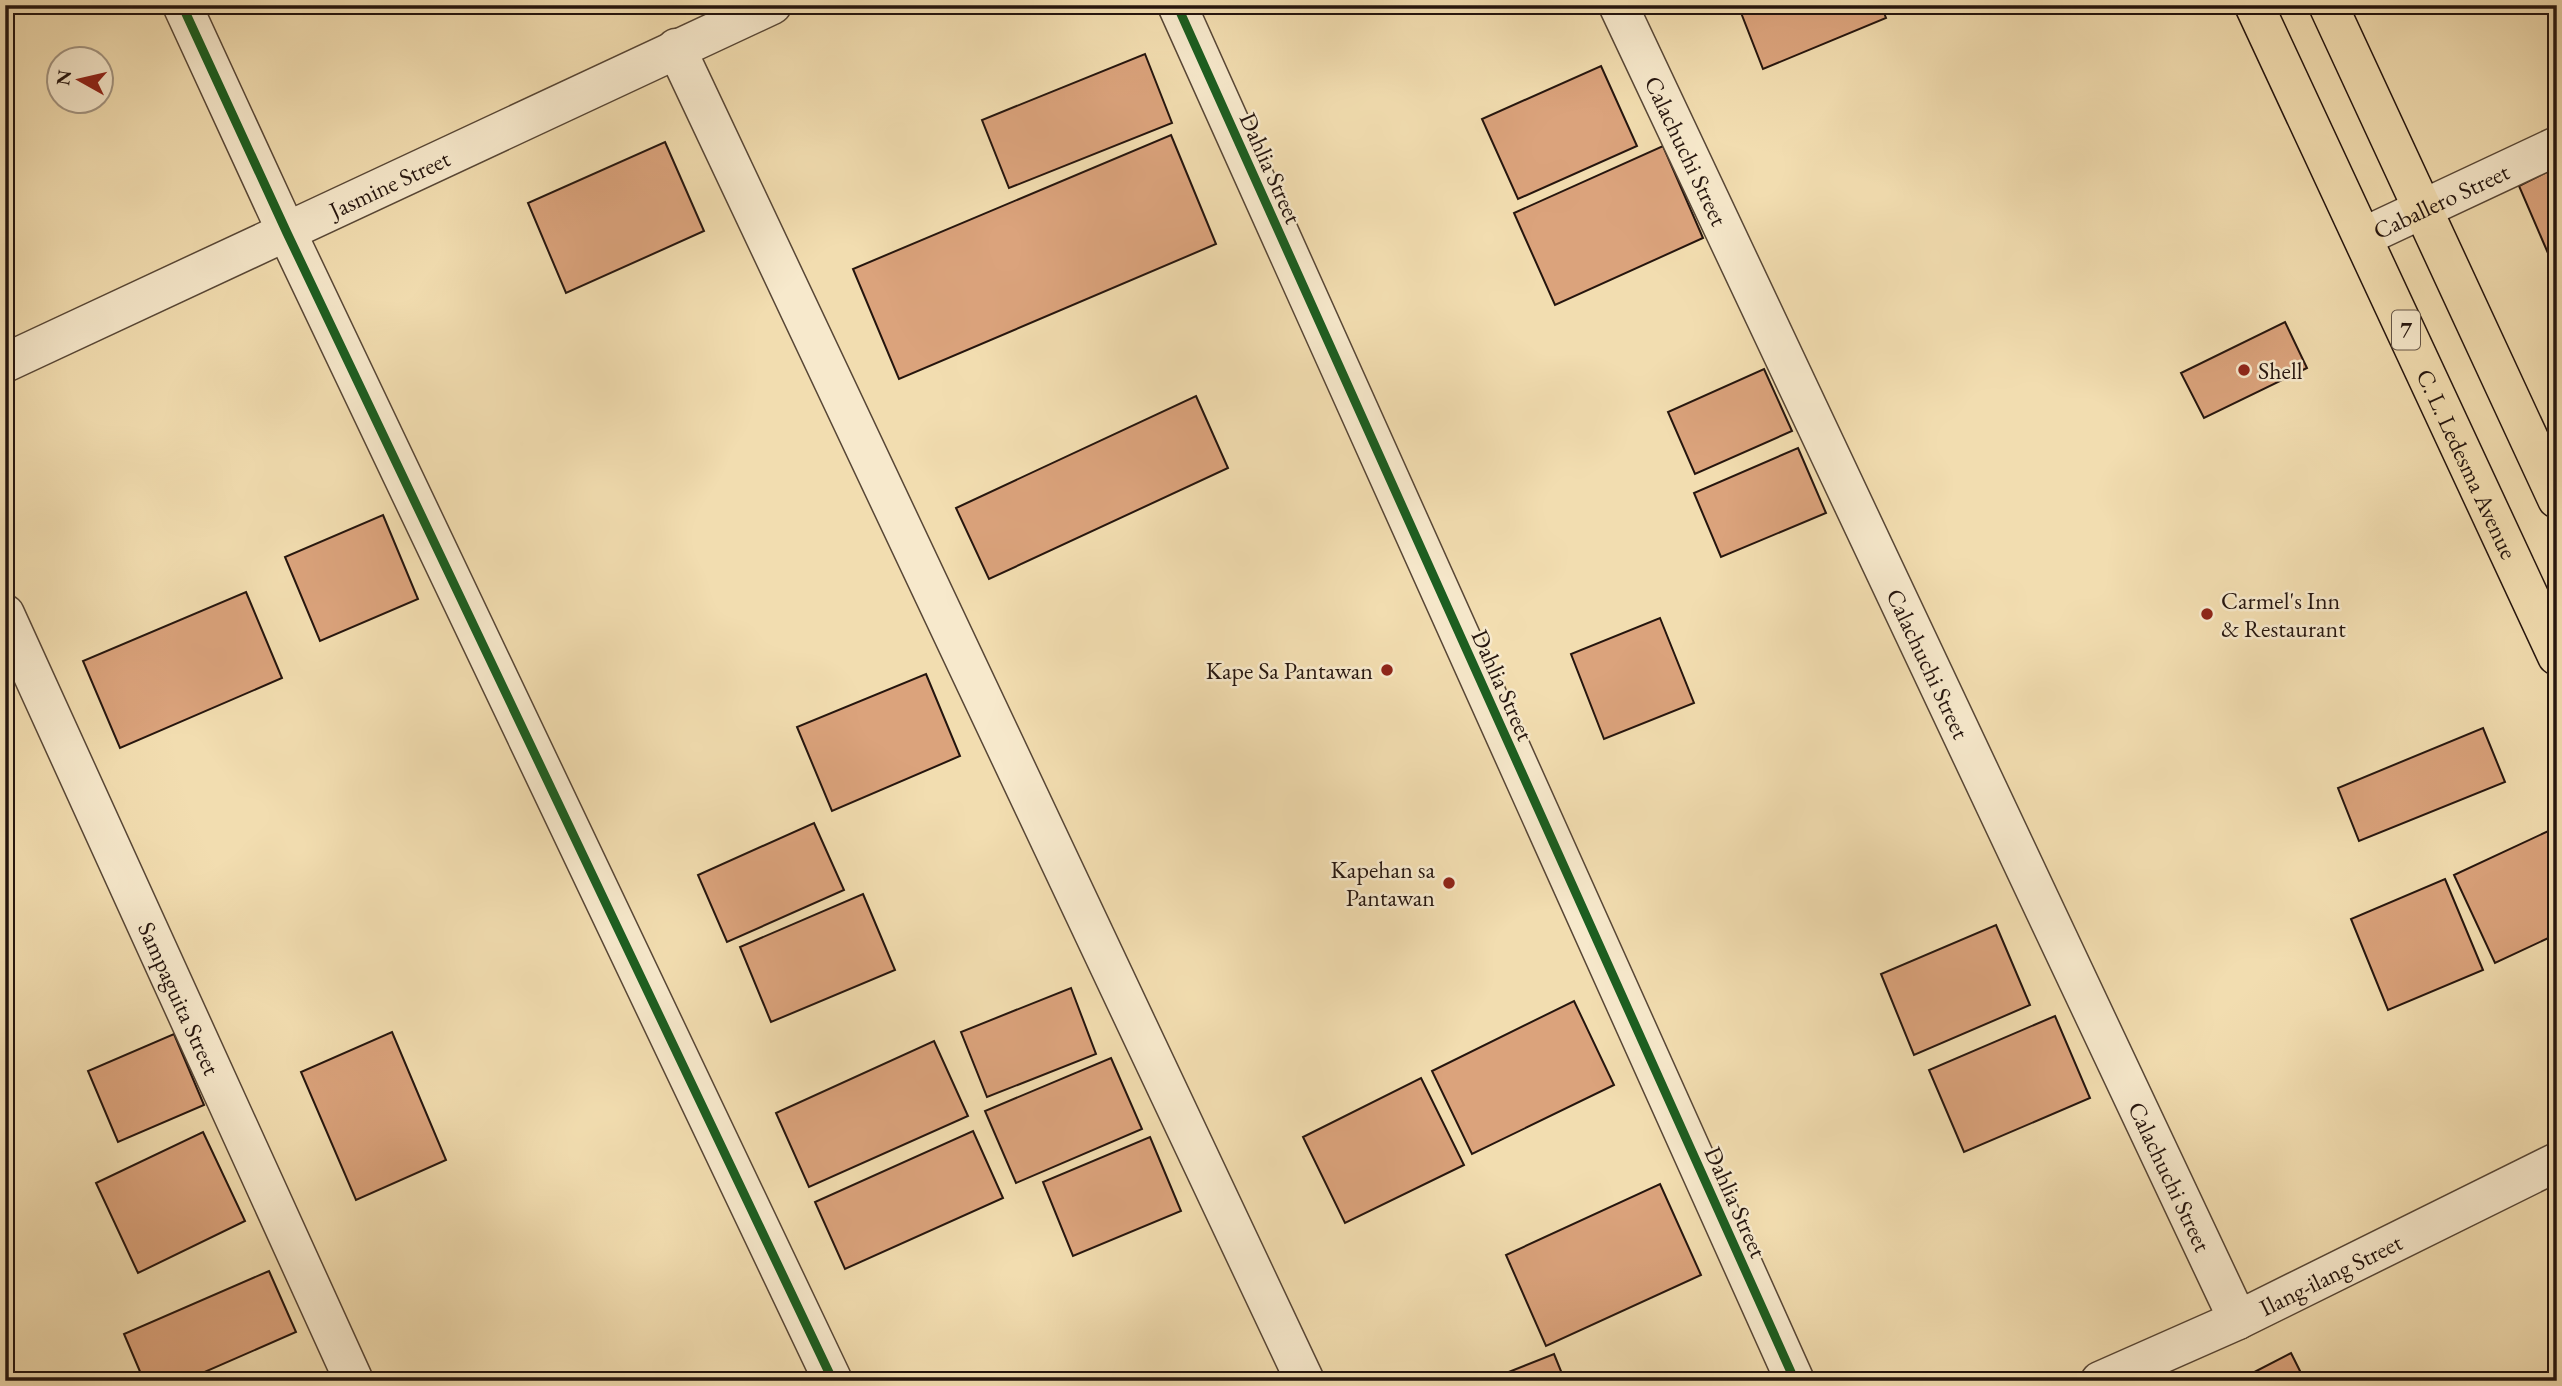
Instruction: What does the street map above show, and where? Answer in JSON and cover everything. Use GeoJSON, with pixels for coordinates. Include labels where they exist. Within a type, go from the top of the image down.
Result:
{"type":"FeatureCollection","features":[{"type":"Feature","properties":{"kind":"highway","name":"C. L. Ledesma Avenue"},"geometry":{"type":"LineString","coordinates":[[2254,5],[2557,656]]}},
{"type":"Feature","properties":{"kind":"highway"},"geometry":{"type":"LineString","coordinates":[[2328,5],[2557,499]]}},
{"type":"Feature","properties":{"kind":"street"},"geometry":{"type":"LineString","coordinates":[[182,5],[287,233],[833,1381]]}},
{"type":"Feature","properties":{"kind":"street","name":"Jasmine Street"},"geometry":{"type":"LineString","coordinates":[[5,363],[772,5]]}},
{"type":"Feature","properties":{"kind":"street","name":"Dahlia Street"},"geometry":{"type":"LineString","coordinates":[[1177,5],[1795,1381]]}},
{"type":"Feature","properties":{"kind":"street","name":"Calachuchi Street"},"geometry":{"type":"LineString","coordinates":[[1618,5],[2238,1320]]}},
{"type":"Feature","properties":{"kind":"street"},"geometry":{"type":"LineString","coordinates":[[676,48],[1305,1381]]}},
{"type":"Feature","properties":{"kind":"street","name":"Caballero Street"},"geometry":{"type":"LineString","coordinates":[[2363,237],[2557,146]]}},
{"type":"Feature","properties":{"kind":"street","name":"Sampaguita Street"},"geometry":{"type":"LineString","coordinates":[[5,614],[354,1381]]}},
{"type":"Feature","properties":{"kind":"street","name":"Ilang-ilang Street"},"geometry":{"type":"LineString","coordinates":[[2100,1381],[2238,1320],[2557,1163]]}},
{"type":"Feature","properties":{"kind":"building"},"geometry":{"type":"Polygon","coordinates":[[[1738,5],[1881,5],[1886,18],[1763,69],[1738,5]]]}},
{"type":"Feature","properties":{"kind":"building"},"geometry":{"type":"Polygon","coordinates":[[[1145,54],[1172,123],[1009,188],[982,120],[1145,54]]]}},
{"type":"Feature","properties":{"kind":"building"},"geometry":{"type":"Polygon","coordinates":[[[1601,66],[1637,146],[1518,199],[1482,119],[1601,66]]]}},
{"type":"Feature","properties":{"kind":"building"},"geometry":{"type":"Polygon","coordinates":[[[1171,135],[1216,244],[899,379],[853,269],[1171,135]]]}},
{"type":"Feature","properties":{"kind":"building"},"geometry":{"type":"Polygon","coordinates":[[[665,142],[704,231],[566,293],[528,203],[665,142]]]}},
{"type":"Feature","properties":{"kind":"building"},"geometry":{"type":"Polygon","coordinates":[[[1663,146],[1703,238],[1555,305],[1514,213],[1663,146]]]}},
{"type":"Feature","properties":{"kind":"building"},"geometry":{"type":"Polygon","coordinates":[[[2557,167],[2557,274],[2519,186],[2557,167]]]}},
{"type":"Feature","properties":{"kind":"building","name":"Shell"},"geometry":{"type":"Polygon","coordinates":[[[2285,322],[2307,368],[2204,418],[2181,373],[2285,322]]]}},
{"type":"Feature","properties":{"kind":"building"},"geometry":{"type":"Polygon","coordinates":[[[1764,369],[1792,431],[1695,474],[1668,412],[1764,369]]]}},
{"type":"Feature","properties":{"kind":"building"},"geometry":{"type":"Polygon","coordinates":[[[1196,396],[1228,468],[989,579],[956,508],[1196,396]]]}},
{"type":"Feature","properties":{"kind":"building"},"geometry":{"type":"Polygon","coordinates":[[[1798,448],[1826,513],[1721,557],[1694,493],[1798,448]]]}},
{"type":"Feature","properties":{"kind":"building"},"geometry":{"type":"Polygon","coordinates":[[[383,515],[418,599],[320,641],[285,557],[383,515]]]}},
{"type":"Feature","properties":{"kind":"building"},"geometry":{"type":"Polygon","coordinates":[[[246,592],[282,678],[120,748],[83,661],[246,592]]]}},
{"type":"Feature","properties":{"kind":"building"},"geometry":{"type":"Polygon","coordinates":[[[1660,618],[1694,703],[1604,739],[1571,654],[1660,618]]]}},
{"type":"Feature","properties":{"kind":"building"},"geometry":{"type":"Polygon","coordinates":[[[926,674],[960,756],[832,811],[797,727],[926,674]]]}},
{"type":"Feature","properties":{"kind":"building"},"geometry":{"type":"Polygon","coordinates":[[[2483,728],[2505,782],[2359,841],[2338,788],[2483,728]]]}},
{"type":"Feature","properties":{"kind":"building"},"geometry":{"type":"Polygon","coordinates":[[[814,823],[844,890],[727,942],[698,875],[814,823]]]}},
{"type":"Feature","properties":{"kind":"building"},"geometry":{"type":"Polygon","coordinates":[[[2557,827],[2557,934],[2495,963],[2454,875],[2557,827]]]}},
{"type":"Feature","properties":{"kind":"building"},"geometry":{"type":"Polygon","coordinates":[[[2445,879],[2483,970],[2388,1010],[2351,919],[2445,879]]]}},
{"type":"Feature","properties":{"kind":"building"},"geometry":{"type":"Polygon","coordinates":[[[863,894],[895,970],[771,1022],[740,947],[863,894]]]}},
{"type":"Feature","properties":{"kind":"building"},"geometry":{"type":"Polygon","coordinates":[[[1996,925],[2030,1005],[1914,1055],[1881,974],[1996,925]]]}},
{"type":"Feature","properties":{"kind":"building"},"geometry":{"type":"Polygon","coordinates":[[[1071,988],[1096,1054],[987,1097],[961,1032],[1071,988]]]}},
{"type":"Feature","properties":{"kind":"building"},"geometry":{"type":"Polygon","coordinates":[[[1574,1001],[1614,1085],[1472,1154],[1432,1071],[1574,1001]]]}},
{"type":"Feature","properties":{"kind":"building"},"geometry":{"type":"Polygon","coordinates":[[[2055,1016],[2090,1098],[1964,1152],[1929,1070],[2055,1016]]]}},
{"type":"Feature","properties":{"kind":"building"},"geometry":{"type":"Polygon","coordinates":[[[392,1032],[446,1160],[356,1200],[301,1072],[392,1032]]]}},
{"type":"Feature","properties":{"kind":"building"},"geometry":{"type":"Polygon","coordinates":[[[174,1034],[204,1105],[118,1142],[88,1071],[174,1034]]]}},
{"type":"Feature","properties":{"kind":"building"},"geometry":{"type":"Polygon","coordinates":[[[934,1041],[968,1116],[809,1187],[776,1113],[934,1041]]]}},
{"type":"Feature","properties":{"kind":"building"},"geometry":{"type":"Polygon","coordinates":[[[1111,1058],[1142,1129],[1016,1183],[985,1111],[1111,1058]]]}},
{"type":"Feature","properties":{"kind":"building"},"geometry":{"type":"Polygon","coordinates":[[[1421,1078],[1464,1165],[1345,1223],[1303,1137],[1421,1078]]]}},
{"type":"Feature","properties":{"kind":"building"},"geometry":{"type":"Polygon","coordinates":[[[973,1131],[1003,1198],[845,1269],[815,1202],[973,1131]]]}},
{"type":"Feature","properties":{"kind":"building"},"geometry":{"type":"Polygon","coordinates":[[[203,1132],[245,1221],[138,1273],[96,1183],[203,1132]]]}},
{"type":"Feature","properties":{"kind":"building"},"geometry":{"type":"Polygon","coordinates":[[[1150,1137],[1181,1211],[1073,1256],[1043,1182],[1150,1137]]]}},
{"type":"Feature","properties":{"kind":"building"},"geometry":{"type":"Polygon","coordinates":[[[1660,1184],[1701,1275],[1546,1346],[1506,1255],[1660,1184]]]}},
{"type":"Feature","properties":{"kind":"building"},"geometry":{"type":"Polygon","coordinates":[[[269,1271],[296,1332],[184,1381],[144,1381],[124,1334],[269,1271]]]}},
{"type":"Feature","properties":{"kind":"building"},"geometry":{"type":"Polygon","coordinates":[[[2291,1353],[2305,1381],[2237,1381],[2291,1353]]]}},
{"type":"Feature","properties":{"kind":"building"},"geometry":{"type":"Polygon","coordinates":[[[1554,1354],[1565,1381],[1486,1381],[1554,1354]]]}},
{"type":"Feature","properties":{"kind":"building"},"geometry":{"type":"Polygon","coordinates":[[[1210,1374],[1213,1381],[1196,1381],[1210,1374]]]}},
{"type":"Feature","properties":{"kind":"cycle path"},"geometry":{"type":"LineString","coordinates":[[182,5],[287,233],[833,1381]]}},
{"type":"Feature","properties":{"kind":"cycle path"},"geometry":{"type":"LineString","coordinates":[[1177,5],[1795,1381]]}},
{"type":"Feature","properties":{"kind":"place","name":"Shell"},"geometry":{"type":"Point","coordinates":[2244,370]}},
{"type":"Feature","properties":{"kind":"place","name":"Carmel's Inn & Restaurant"},"geometry":{"type":"Point","coordinates":[2207,614]}},
{"type":"Feature","properties":{"kind":"place","name":"Kape Sa Pantawan"},"geometry":{"type":"Point","coordinates":[1387,670]}},
{"type":"Feature","properties":{"kind":"place","name":"Kapehan sa Pantawan"},"geometry":{"type":"Point","coordinates":[1449,883]}}]}
